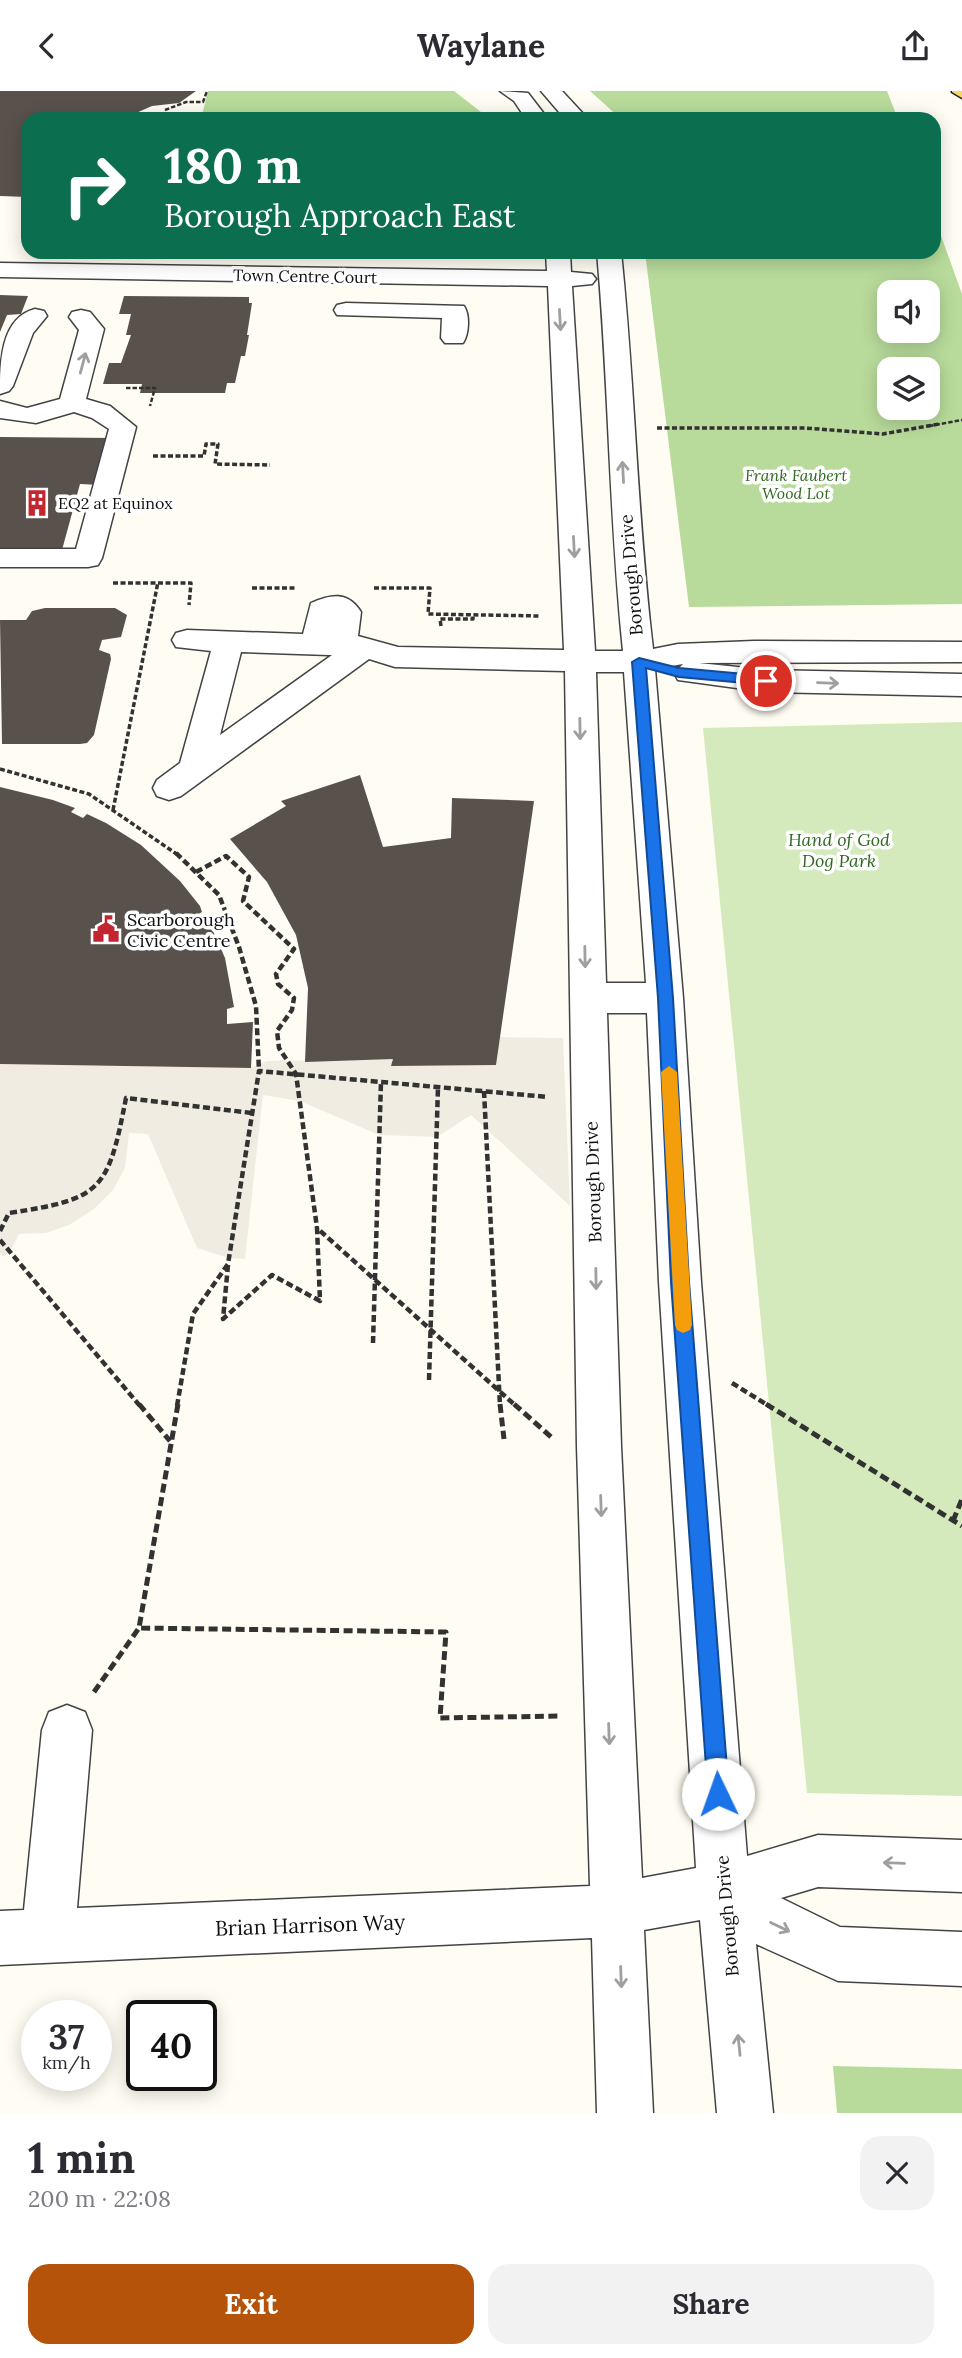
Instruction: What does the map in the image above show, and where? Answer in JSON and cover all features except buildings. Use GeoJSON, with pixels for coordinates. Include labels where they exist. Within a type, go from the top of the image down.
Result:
{"type":"FeatureCollection","features":[{"type":"Feature","properties":{"kind":"street"},"geometry":{"type":"LineString","coordinates":[[510,91],[522,97],[532,112]]}},
{"type":"Feature","properties":{"kind":"street"},"geometry":{"type":"LineString","coordinates":[[551,91],[571,112]]}},
{"type":"Feature","properties":{"kind":"street","name":"Borough Drive"},"geometry":{"type":"LineString","coordinates":[[610,259],[617,332],[628,564],[639,662],[665,998],[686,1357],[724,1889],[745,2113]]}},
{"type":"Feature","properties":{"kind":"street","name":"Borough Drive"},"geometry":{"type":"LineString","coordinates":[[558,265],[580,661],[586,998],[594,1162],[610,1750],[619,1909],[625,2113]]}},
{"type":"Feature","properties":{"kind":"street","name":"Town Centre Court"},"geometry":{"type":"LineString","coordinates":[[0,270],[510,281],[558,265],[611,280]]}},
{"type":"Feature","properties":{"kind":"street"},"geometry":{"type":"LineString","coordinates":[[346,310],[455,311],[454,338]]}},
{"type":"Feature","properties":{"kind":"street"},"geometry":{"type":"LineString","coordinates":[[0,386],[21,331],[36,316]]}},
{"type":"Feature","properties":{"kind":"street"},"geometry":{"type":"LineString","coordinates":[[72,403],[92,329],[81,317]]}},
{"type":"Feature","properties":{"kind":"street"},"geometry":{"type":"LineString","coordinates":[[0,409],[27,417],[52,412],[72,403],[102,412],[123,427],[126,456],[88,558],[0,558]]}},
{"type":"Feature","properties":{"kind":"street"},"geometry":{"type":"LineString","coordinates":[[187,640],[366,646],[395,656],[639,662],[678,654],[754,651],[962,652]]}},
{"type":"Feature","properties":{"kind":"street"},"geometry":{"type":"LineString","coordinates":[[195,769],[229,641]]}},
{"type":"Feature","properties":{"kind":"street"},"geometry":{"type":"LineString","coordinates":[[169,788],[366,646]]}},
{"type":"Feature","properties":{"kind":"street"},"geometry":{"type":"LineString","coordinates":[[639,662],[679,672],[766,681],[962,685]]}},
{"type":"Feature","properties":{"kind":"street"},"geometry":{"type":"LineString","coordinates":[[586,998],[665,998]]}},
{"type":"Feature","properties":{"kind":"street"},"geometry":{"type":"LineString","coordinates":[[24,1937],[67,1730]]}},
{"type":"Feature","properties":{"kind":"street","name":"Brian Harrison Way"},"geometry":{"type":"LineString","coordinates":[[24,1937],[512,1918],[619,1909],[724,1889],[818,1861],[962,1866]]}},
{"type":"Feature","properties":{"kind":"street"},"geometry":{"type":"LineString","coordinates":[[724,1889],[772,1924],[838,1954],[962,1959]]}},
{"type":"Feature","properties":{"kind":"path"},"geometry":{"type":"LineString","coordinates":[[165,110],[187,102],[203,102],[207,91]]}},
{"type":"Feature","properties":{"kind":"path"},"geometry":{"type":"LineString","coordinates":[[121,388],[155,388],[126,456],[204,456],[206,444],[218,444],[215,464],[270,465]]}},
{"type":"Feature","properties":{"kind":"path"},"geometry":{"type":"LineString","coordinates":[[654,428],[805,428],[883,434],[962,420]]}},
{"type":"Feature","properties":{"kind":"path"},"geometry":{"type":"LineString","coordinates":[[113,810],[158,582]]}},
{"type":"Feature","properties":{"kind":"path"},"geometry":{"type":"LineString","coordinates":[[430,588],[428,614],[541,616]]}},
{"type":"Feature","properties":{"kind":"path"},"geometry":{"type":"LineString","coordinates":[[0,769],[89,794],[172,849],[219,895],[239,947],[256,1006],[259,1071],[228,1263],[223,1319],[272,1275],[320,1301],[317,1228],[296,1074],[279,1048],[277,1031],[292,1010],[293,998],[278,985],[276,974],[294,949],[243,901],[248,877],[226,856],[196,872]]}},
{"type":"Feature","properties":{"kind":"path"},"geometry":{"type":"LineString","coordinates":[[259,1071],[553,1097]]}},
{"type":"Feature","properties":{"kind":"path"},"geometry":{"type":"LineString","coordinates":[[373,1343],[373,1277],[382,1082]]}},
{"type":"Feature","properties":{"kind":"path"},"geometry":{"type":"LineString","coordinates":[[429,1380],[438,1087]]}},
{"type":"Feature","properties":{"kind":"path"},"geometry":{"type":"LineString","coordinates":[[484,1091],[498,1389],[504,1439]]}},
{"type":"Feature","properties":{"kind":"path"},"geometry":{"type":"LineString","coordinates":[[0,1231],[9,1213],[78,1199],[101,1179],[116,1150],[126,1098],[252,1114]]}},
{"type":"Feature","properties":{"kind":"path"},"geometry":{"type":"LineString","coordinates":[[317,1228],[557,1442]]}},
{"type":"Feature","properties":{"kind":"path"},"geometry":{"type":"LineString","coordinates":[[0,1240],[171,1441]]}},
{"type":"Feature","properties":{"kind":"path"},"geometry":{"type":"LineString","coordinates":[[67,1730],[139,1628],[193,1314],[228,1263]]}},
{"type":"Feature","properties":{"kind":"path"},"geometry":{"type":"LineString","coordinates":[[686,1357],[962,1526]]}},
{"type":"Feature","properties":{"kind":"path"},"geometry":{"type":"LineString","coordinates":[[953,1521],[962,1499]]}},
{"type":"Feature","properties":{"kind":"path"},"geometry":{"type":"LineString","coordinates":[[139,1628],[446,1632],[440,1718],[560,1716]]}},
{"type":"Feature","properties":{"kind":"green space"},"geometry":{"type":"Polygon","coordinates":[[[208,91],[454,91],[481,112],[203,112],[208,91]]]}},
{"type":"Feature","properties":{"kind":"green space"},"geometry":{"type":"Polygon","coordinates":[[[590,91],[887,91],[895,112],[613,112],[590,91]]]}},
{"type":"Feature","properties":{"kind":"green space","name":"Frank Faubert Wood Lot"},"geometry":{"type":"Polygon","coordinates":[[[941,236],[962,294],[962,604],[689,607],[646,259],[941,259],[941,236]]]}},
{"type":"Feature","properties":{"kind":"green space","name":"Hand of God Dog Park"},"geometry":{"type":"Polygon","coordinates":[[[962,722],[962,1796],[807,1793],[703,728],[962,722]]]}},
{"type":"Feature","properties":{"kind":"green space"},"geometry":{"type":"Polygon","coordinates":[[[833,2066],[962,2069],[962,2113],[837,2113],[833,2066]]]}},
{"type":"Feature","properties":{"kind":"shaded area"},"geometry":{"type":"Polygon","coordinates":[[[499,1037],[563,1038],[570,1206],[471,1115],[437,1137],[379,1135],[300,1101],[263,1095],[245,1259],[229,1258],[197,1248],[148,1134],[129,1133],[125,1168],[113,1190],[94,1209],[69,1225],[46,1233],[19,1234],[10,1252],[3,1257],[0,1253],[0,1064],[250,1068],[267,1061],[393,1059],[392,1066],[495,1065],[499,1037]]]}},
{"type":"Feature","properties":{"kind":"slow traffic"},"geometry":{"type":"LineString","coordinates":[[669,1072],[683,1325]]}},
{"type":"Feature","properties":{"kind":"place","name":"EQ2 at Equinox"},"geometry":{"type":"Point","coordinates":[37,503]}},
{"type":"Feature","properties":{"kind":"place","name":"Scarborough Civic Centre"},"geometry":{"type":"Point","coordinates":[106,929]}},
{"type":"Feature","properties":{"kind":"route"},"geometry":{"type":"LineString","coordinates":[[718,1794],[680,1282],[665,998],[639,662],[679,672],[766,681]]}}]}
